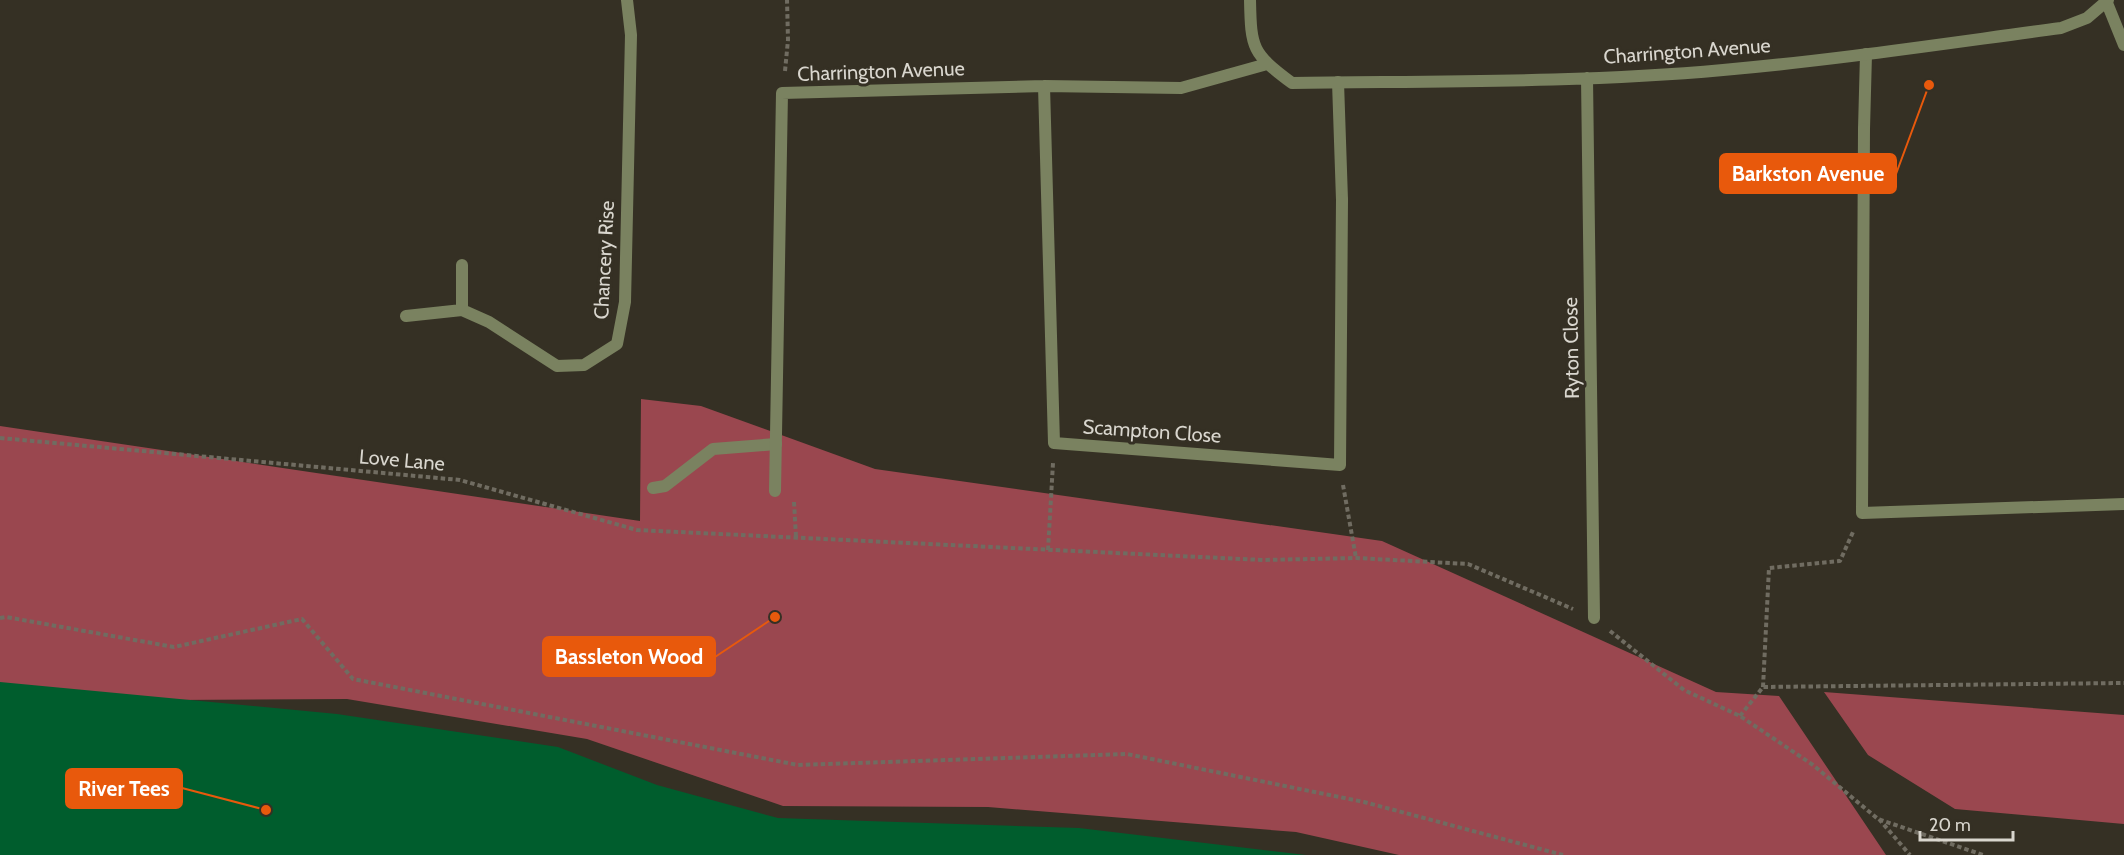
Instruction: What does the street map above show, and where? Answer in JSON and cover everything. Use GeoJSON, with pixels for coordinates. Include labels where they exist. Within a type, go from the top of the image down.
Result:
{"type":"FeatureCollection","features":[{"type":"Feature","properties":{"kind":"street","name":"Chancery Rise"},"geometry":{"type":"LineString","coordinates":[[462,310],[489,322],[557,366],[584,365],[616,344],[625,302],[631,35],[627,0]]}},
{"type":"Feature","properties":{"kind":"street","name":"Charrington Avenue"},"geometry":{"type":"LineString","coordinates":[[1250,0],[1250,33],[1254,47],[1267,64],[1292,83],[1587,78],[1721,70],[1866,54],[2061,28],[2087,18],[2108,1]]}},
{"type":"Feature","properties":{"kind":"street"},"geometry":{"type":"LineString","coordinates":[[2108,1],[2124,45]]}},
{"type":"Feature","properties":{"kind":"street"},"geometry":{"type":"LineString","coordinates":[[1866,54],[1862,513],[2124,504]]}},
{"type":"Feature","properties":{"kind":"street","name":"Charrington Avenue"},"geometry":{"type":"LineString","coordinates":[[775,491],[782,93],[1044,86],[1181,88],[1267,64]]}},
{"type":"Feature","properties":{"kind":"street","name":"Ryton Close"},"geometry":{"type":"LineString","coordinates":[[1587,78],[1594,618]]}},
{"type":"Feature","properties":{"kind":"street"},"geometry":{"type":"LineString","coordinates":[[1338,82],[1342,200],[1340,465]]}},
{"type":"Feature","properties":{"kind":"street","name":"Scampton Close"},"geometry":{"type":"LineString","coordinates":[[1044,86],[1054,443],[1340,465]]}},
{"type":"Feature","properties":{"kind":"street"},"geometry":{"type":"LineString","coordinates":[[1818,167],[1864,168]]}},
{"type":"Feature","properties":{"kind":"street"},"geometry":{"type":"LineString","coordinates":[[406,316],[462,310],[462,265]]}},
{"type":"Feature","properties":{"kind":"street"},"geometry":{"type":"LineString","coordinates":[[653,488],[665,486],[713,449],[776,444]]}},
{"type":"Feature","properties":{"kind":"path"},"geometry":{"type":"LineString","coordinates":[[782,93],[788,40],[787,0]]}},
{"type":"Feature","properties":{"kind":"path","name":"Love Lane"},"geometry":{"type":"LineString","coordinates":[[0,438],[460,480],[637,530],[1263,560],[1356,558],[1468,564],[1594,618],[1684,690],[1740,716],[1813,765],[1878,819]]}},
{"type":"Feature","properties":{"kind":"path"},"geometry":{"type":"LineString","coordinates":[[1048,549],[1054,443]]}},
{"type":"Feature","properties":{"kind":"path"},"geometry":{"type":"LineString","coordinates":[[1340,465],[1356,558]]}},
{"type":"Feature","properties":{"kind":"path"},"geometry":{"type":"LineString","coordinates":[[1740,716],[1763,687],[1769,568],[1840,561],[1862,513]]}},
{"type":"Feature","properties":{"kind":"path"},"geometry":{"type":"LineString","coordinates":[[0,618],[6,617],[174,647],[302,619],[353,679],[798,765],[1127,754],[1364,802],[1563,855]]}},
{"type":"Feature","properties":{"kind":"path"},"geometry":{"type":"LineString","coordinates":[[1763,687],[2124,683]]}},
{"type":"Feature","properties":{"kind":"path"},"geometry":{"type":"LineString","coordinates":[[1878,819],[1910,855]]}},
{"type":"Feature","properties":{"kind":"path"},"geometry":{"type":"LineString","coordinates":[[1878,819],[1983,855]]}},
{"type":"Feature","properties":{"kind":"shaded area"},"geometry":{"type":"Polygon","coordinates":[[[641,399],[701,406],[875,469],[1382,541],[1716,692],[1779,696],[1886,855],[1399,855],[1296,832],[988,807],[783,806],[587,739],[347,699],[0,701],[0,426],[640,521],[641,399]]]}},
{"type":"Feature","properties":{"kind":"shaded area"},"geometry":{"type":"Polygon","coordinates":[[[0,682],[337,714],[558,747],[657,785],[778,818],[1079,828],[1306,855],[0,855],[0,682]]]}},
{"type":"Feature","properties":{"kind":"shaded area"},"geometry":{"type":"Polygon","coordinates":[[[1824,692],[2124,715],[2124,824],[1955,809],[1868,755],[1824,692]]]}},
{"type":"Feature","properties":{"kind":"place","name":"Barkston Avenue"},"geometry":{"type":"Point","coordinates":[1929,85]}},
{"type":"Feature","properties":{"kind":"place","name":"Bassleton Wood"},"geometry":{"type":"Point","coordinates":[775,617]}},
{"type":"Feature","properties":{"kind":"place","name":"River Tees"},"geometry":{"type":"Point","coordinates":[266,810]}}]}
